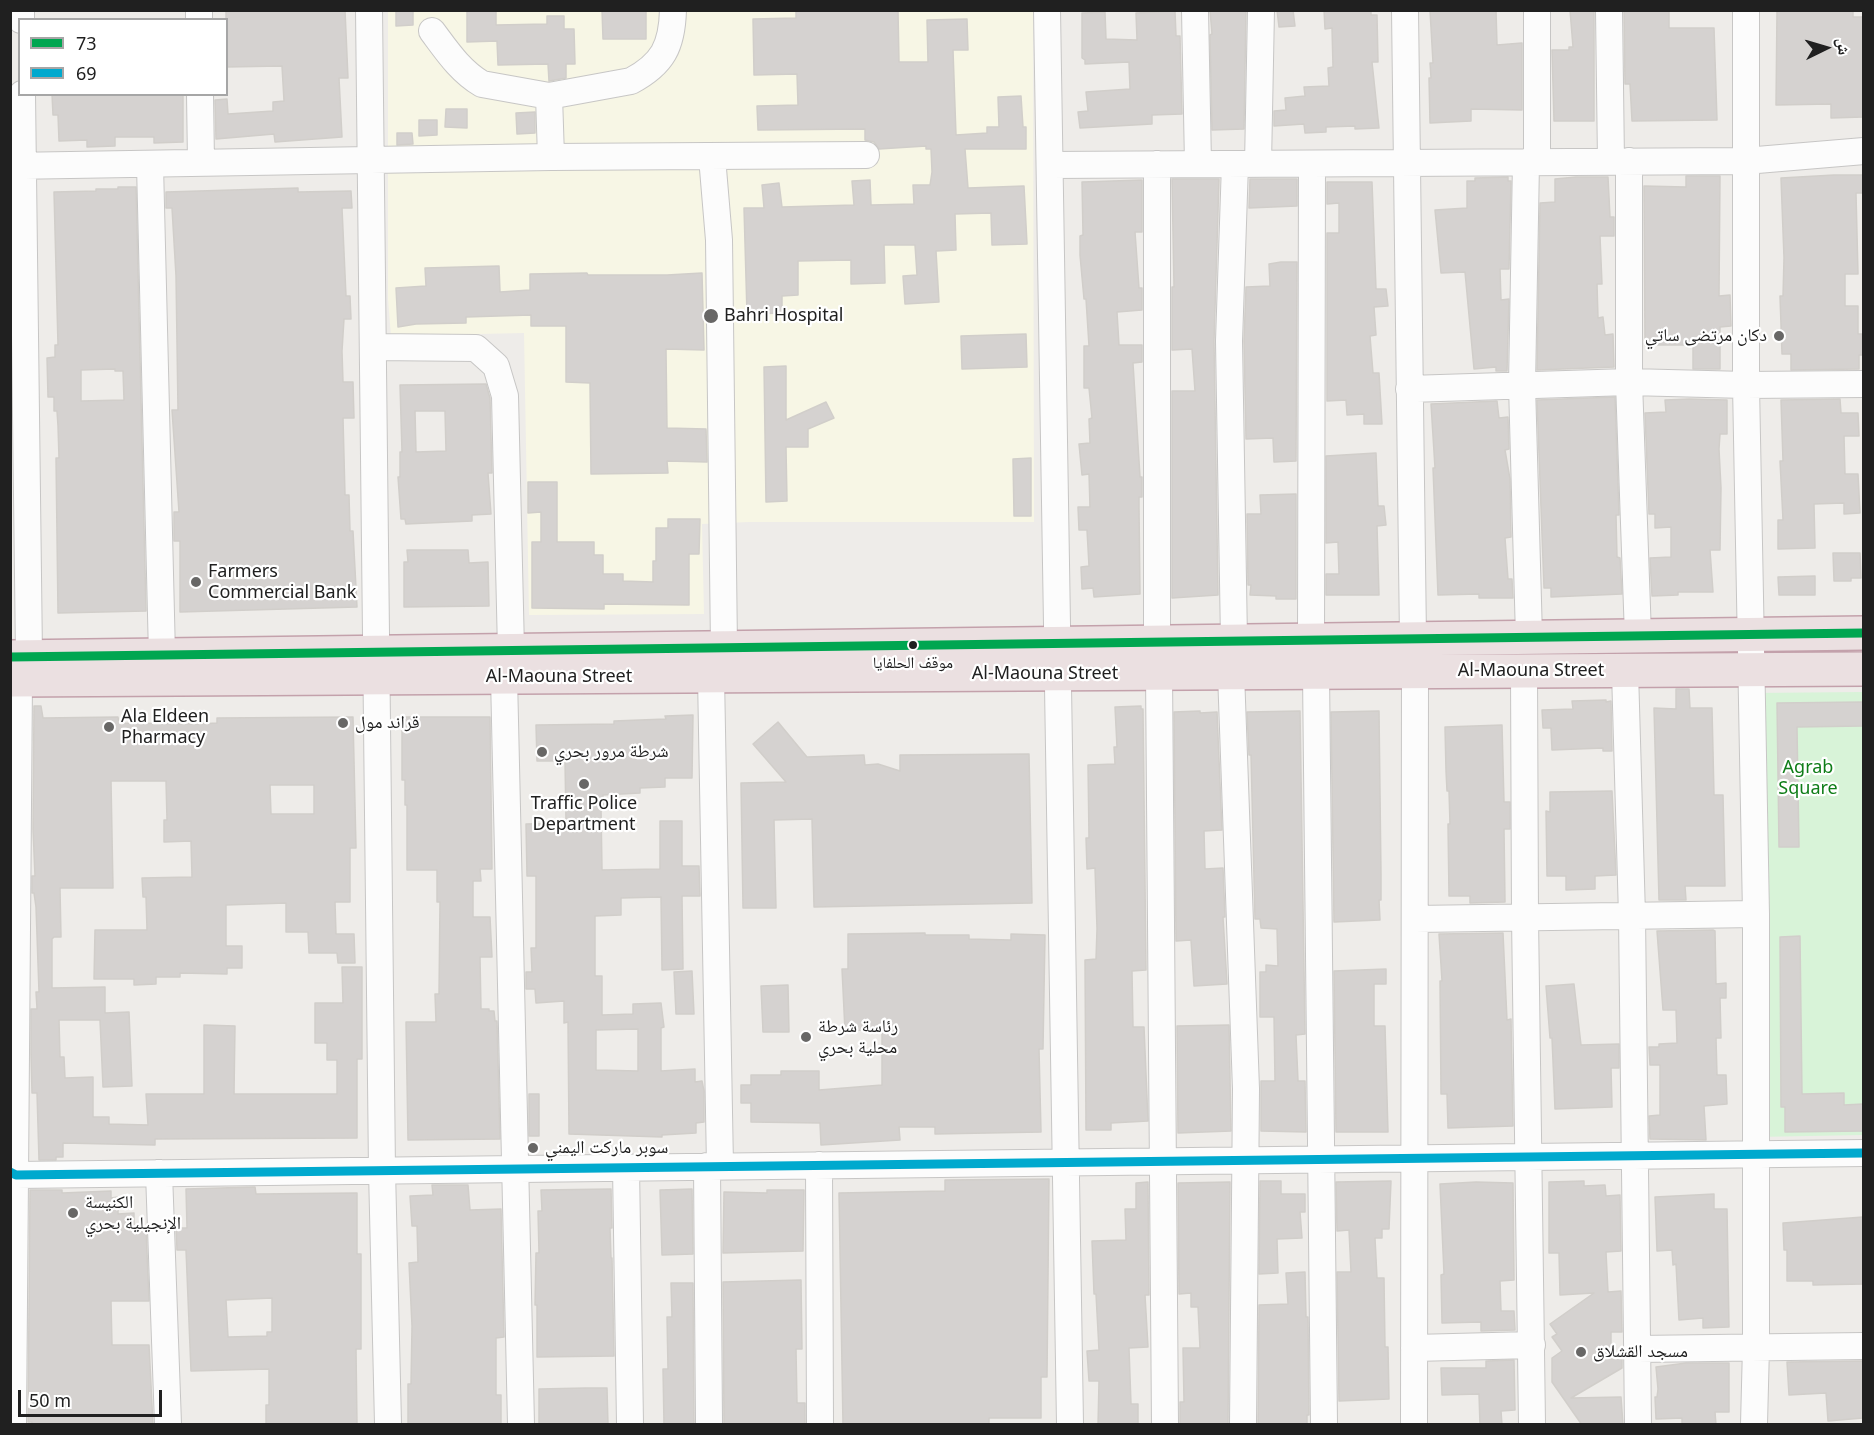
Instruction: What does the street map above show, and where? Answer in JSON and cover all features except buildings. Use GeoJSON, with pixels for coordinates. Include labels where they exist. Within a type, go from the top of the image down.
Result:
{"type":"FeatureCollection","features":[{"type":"Feature","properties":{"kind":"highway"},"geometry":{"type":"LineString","coordinates":[[17,668],[1232,657],[1311,640],[1863,633]]}},
{"type":"Feature","properties":{"kind":"highway"},"geometry":{"type":"LineString","coordinates":[[17,668],[162,655],[376,665]]}},
{"type":"Feature","properties":{"kind":"highway","name":"Al-Maouna Street"},"geometry":{"type":"LineString","coordinates":[[1232,657],[1316,673],[1863,669]]}},
{"type":"Feature","properties":{"kind":"street"},"geometry":{"type":"LineString","coordinates":[[369,10],[382,1170],[388,1425]]}},
{"type":"Feature","properties":{"kind":"street"},"geometry":{"type":"LineString","coordinates":[[432,31],[453,60],[473,79],[482,84],[549,96],[630,81],[642,75],[656,64],[667,50],[673,27],[673,10]]}},
{"type":"Feature","properties":{"kind":"street"},"geometry":{"type":"LineString","coordinates":[[1047,10],[1070,1425]]}},
{"type":"Feature","properties":{"kind":"street"},"geometry":{"type":"LineString","coordinates":[[1195,10],[1198,164]]}},
{"type":"Feature","properties":{"kind":"street"},"geometry":{"type":"LineString","coordinates":[[1243,1425],[1246,1077],[1232,657],[1229,342],[1261,10]]}},
{"type":"Feature","properties":{"kind":"street"},"geometry":{"type":"LineString","coordinates":[[1405,10],[1413,639]]}},
{"type":"Feature","properties":{"kind":"street"},"geometry":{"type":"LineString","coordinates":[[1529,637],[1522,385],[1537,10]]}},
{"type":"Feature","properties":{"kind":"street"},"geometry":{"type":"LineString","coordinates":[[1609,10],[1620,161],[1638,636]]}},
{"type":"Feature","properties":{"kind":"street"},"geometry":{"type":"LineString","coordinates":[[1746,10],[1746,385],[1756,914],[1754,1425]]}},
{"type":"Feature","properties":{"kind":"street"},"geometry":{"type":"LineString","coordinates":[[14,1425],[16,166],[22,96]]}},
{"type":"Feature","properties":{"kind":"street"},"geometry":{"type":"LineString","coordinates":[[200,96],[201,162]]}},
{"type":"Feature","properties":{"kind":"street"},"geometry":{"type":"LineString","coordinates":[[549,96],[551,157]]}},
{"type":"Feature","properties":{"kind":"street"},"geometry":{"type":"LineString","coordinates":[[1051,165],[1745,161],[1863,151]]}},
{"type":"Feature","properties":{"kind":"street"},"geometry":{"type":"LineString","coordinates":[[16,166],[551,157],[866,155]]}},
{"type":"Feature","properties":{"kind":"street"},"geometry":{"type":"LineString","coordinates":[[709,1425],[714,1166],[719,240],[712,157]]}},
{"type":"Feature","properties":{"kind":"street"},"geometry":{"type":"LineString","coordinates":[[1311,640],[1312,164]]}},
{"type":"Feature","properties":{"kind":"street"},"geometry":{"type":"LineString","coordinates":[[150,165],[162,655]]}},
{"type":"Feature","properties":{"kind":"street"},"geometry":{"type":"LineString","coordinates":[[1157,165],[1158,658],[1165,1425]]}},
{"type":"Feature","properties":{"kind":"street"},"geometry":{"type":"LineString","coordinates":[[374,346],[476,348],[496,366],[505,396],[521,1425]]}},
{"type":"Feature","properties":{"kind":"street"},"geometry":{"type":"LineString","coordinates":[[1409,389],[1629,382],[1746,385],[1863,384]]}},
{"type":"Feature","properties":{"kind":"street"},"geometry":{"type":"LineString","coordinates":[[1524,671],[1532,1425]]}},
{"type":"Feature","properties":{"kind":"street"},"geometry":{"type":"LineString","coordinates":[[1625,671],[1632,916],[1638,1425]]}},
{"type":"Feature","properties":{"kind":"street"},"geometry":{"type":"LineString","coordinates":[[1414,1425],[1415,672]]}},
{"type":"Feature","properties":{"kind":"street"},"geometry":{"type":"LineString","coordinates":[[1316,673],[1324,1425]]}},
{"type":"Feature","properties":{"kind":"street"},"geometry":{"type":"LineString","coordinates":[[1415,919],[1756,914]]}},
{"type":"Feature","properties":{"kind":"street"},"geometry":{"type":"LineString","coordinates":[[13,1173],[1863,1153]]}},
{"type":"Feature","properties":{"kind":"street"},"geometry":{"type":"LineString","coordinates":[[819,1165],[820,1425]]}},
{"type":"Feature","properties":{"kind":"street"},"geometry":{"type":"LineString","coordinates":[[626,1167],[630,1425]]}},
{"type":"Feature","properties":{"kind":"street"},"geometry":{"type":"LineString","coordinates":[[159,1173],[168,1425]]}},
{"type":"Feature","properties":{"kind":"street"},"geometry":{"type":"LineString","coordinates":[[1414,1348],[1532,1345]]}},
{"type":"Feature","properties":{"kind":"street"},"geometry":{"type":"LineString","coordinates":[[1638,1349],[1863,1346]]}},
{"type":"Feature","properties":{"kind":"shaded area","name":"Bahri Hospital"},"geometry":{"type":"Polygon","coordinates":[[[388,11],[1033,11],[1034,522],[702,524],[704,614],[529,615],[524,333],[391,336],[388,299],[388,11]]]}},
{"type":"Feature","properties":{"kind":"green space","name":"Agrab Square"},"geometry":{"type":"Polygon","coordinates":[[[1863,692],[1863,1135],[1755,1137],[1751,693],[1863,692]]]}},
{"type":"Feature","properties":{"kind":"transit line","name":"73"},"geometry":{"type":"LineString","coordinates":[[10,657],[1864,633]]}},
{"type":"Feature","properties":{"kind":"transit line","name":"69"},"geometry":{"type":"LineString","coordinates":[[10,1172],[16,1175],[1864,1153]]}},
{"type":"Feature","properties":{"kind":"place","name":"Bahri Hospital"},"geometry":{"type":"Point","coordinates":[711,316]}},
{"type":"Feature","properties":{"kind":"place","name":"دكان مرتضى ساتي"},"geometry":{"type":"Point","coordinates":[1779,336]}},
{"type":"Feature","properties":{"kind":"place","name":"Farmers Commercial Bank"},"geometry":{"type":"Point","coordinates":[196,582]}},
{"type":"Feature","properties":{"kind":"place","name":"موقف الحلفايا"},"geometry":{"type":"Point","coordinates":[913,645]}},
{"type":"Feature","properties":{"kind":"place","name":"قراند مول"},"geometry":{"type":"Point","coordinates":[343,723]}},
{"type":"Feature","properties":{"kind":"place","name":"Ala Eldeen Pharmacy"},"geometry":{"type":"Point","coordinates":[109,727]}},
{"type":"Feature","properties":{"kind":"place","name":"شرطة مرور بحري"},"geometry":{"type":"Point","coordinates":[542,752]}},
{"type":"Feature","properties":{"kind":"place","name":"Traffic Police Department"},"geometry":{"type":"Point","coordinates":[584,784]}},
{"type":"Feature","properties":{"kind":"place","name":"رئاسة شرطة محلية بحري"},"geometry":{"type":"Point","coordinates":[806,1037]}},
{"type":"Feature","properties":{"kind":"place","name":"سوبر ماركت اليمني"},"geometry":{"type":"Point","coordinates":[533,1148]}},
{"type":"Feature","properties":{"kind":"place","name":"الكنيسة الإنجيلية بحري"},"geometry":{"type":"Point","coordinates":[73,1213]}},
{"type":"Feature","properties":{"kind":"place","name":"مسجد القشلاق"},"geometry":{"type":"Point","coordinates":[1581,1352]}}]}
